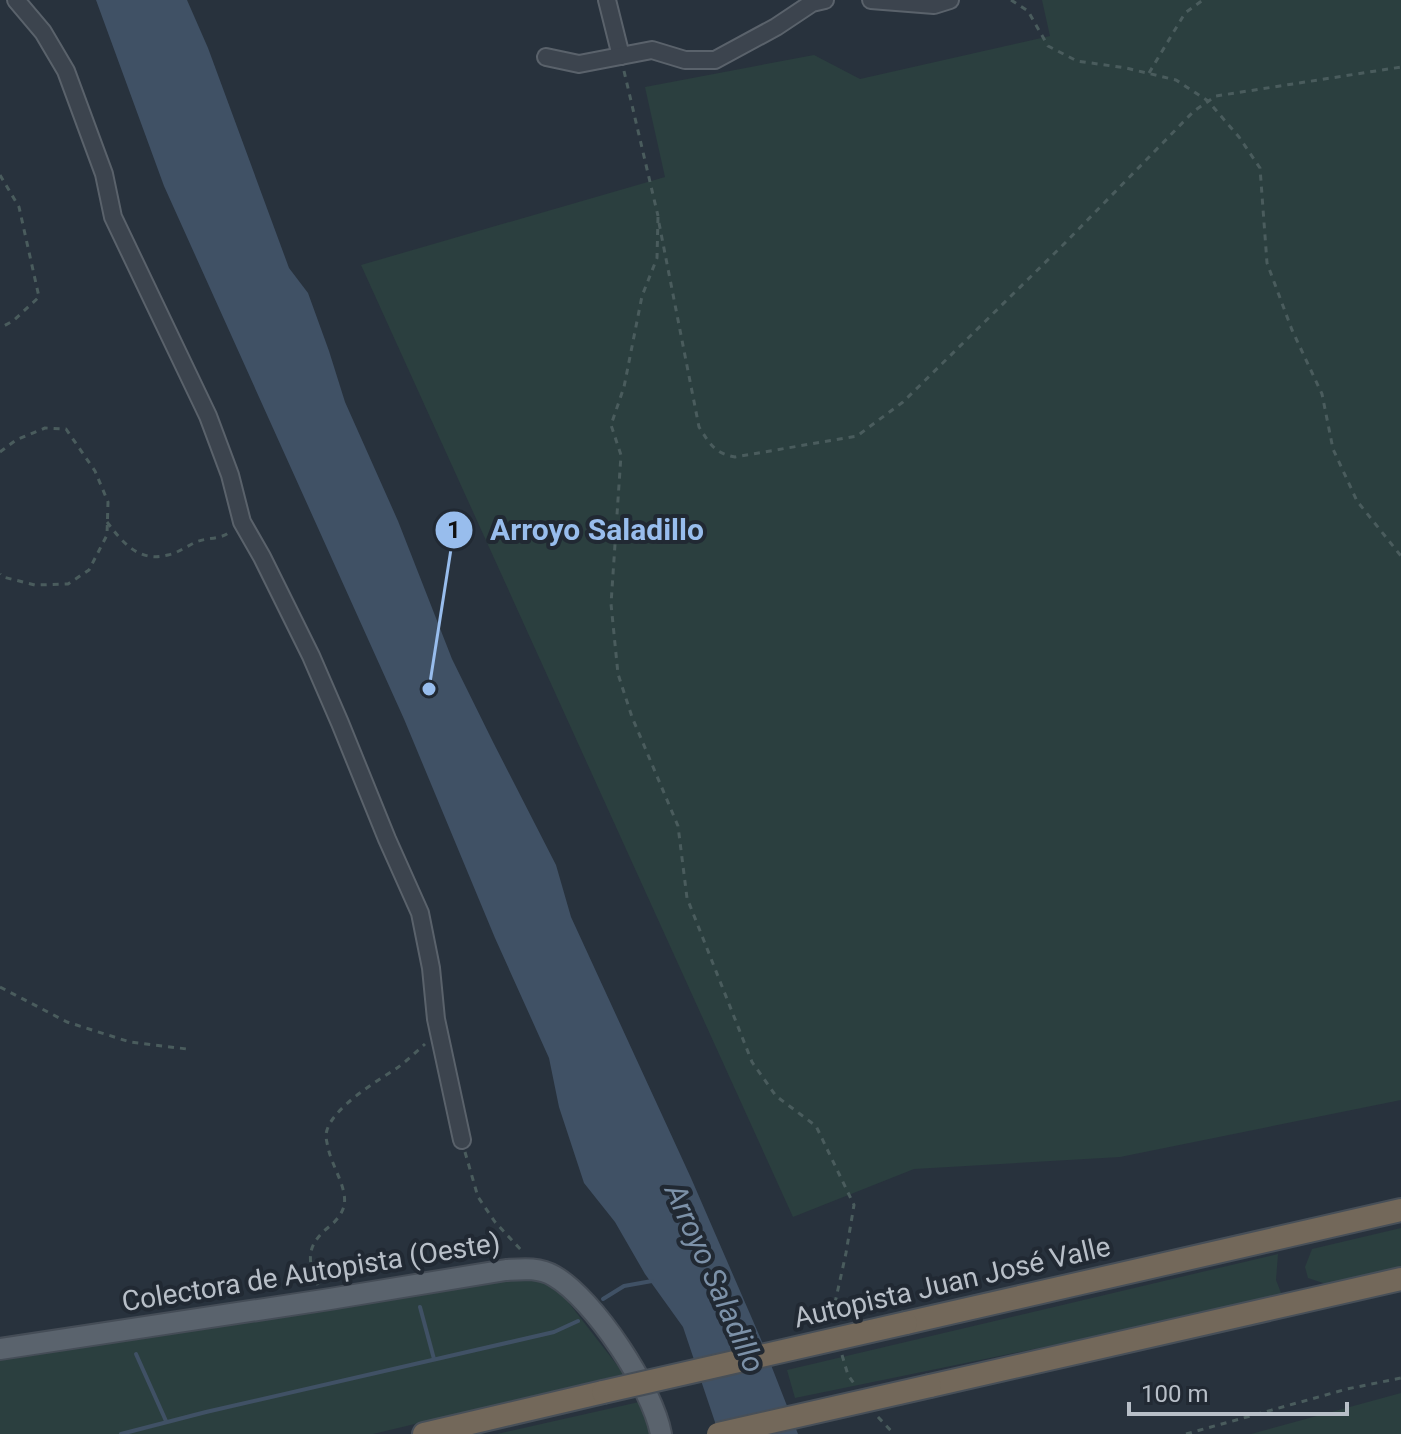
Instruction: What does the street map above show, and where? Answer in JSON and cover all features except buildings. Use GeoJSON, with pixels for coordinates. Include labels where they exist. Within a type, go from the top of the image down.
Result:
{"type":"FeatureCollection","features":[{"type":"Feature","properties":{"kind":"highway","name":"Autopista Juan José Valle"},"geometry":{"type":"LineString","coordinates":[[424,1434],[1401,1210]]}},
{"type":"Feature","properties":{"kind":"highway"},"geometry":{"type":"LineString","coordinates":[[718,1434],[1401,1279]]}},
{"type":"Feature","properties":{"kind":"main road","name":"Colectora de Autopista (Oeste)"},"geometry":{"type":"LineString","coordinates":[[0,1349],[531,1268],[553,1275],[573,1290],[594,1314],[630,1365],[655,1413],[661,1434]]}},
{"type":"Feature","properties":{"kind":"street"},"geometry":{"type":"LineString","coordinates":[[16,0],[43,32],[66,71],[104,174],[113,217],[208,416],[230,475],[242,522],[311,656],[420,913],[431,968],[436,1019],[462,1140]]}},
{"type":"Feature","properties":{"kind":"street"},"geometry":{"type":"LineString","coordinates":[[607,0],[621,56]]}},
{"type":"Feature","properties":{"kind":"street"},"geometry":{"type":"LineString","coordinates":[[546,57],[579,64],[652,50],[685,60],[715,60],[776,27],[812,3],[825,0]]}},
{"type":"Feature","properties":{"kind":"street"},"geometry":{"type":"LineString","coordinates":[[871,0],[934,5],[950,0]]}},
{"type":"Feature","properties":{"kind":"path"},"geometry":{"type":"LineString","coordinates":[[1011,0],[1028,11],[1048,46],[1077,61],[1176,80],[1208,101],[1239,137],[1260,168],[1267,263],[1292,330],[1322,394],[1333,449],[1357,501],[1401,556]]}},
{"type":"Feature","properties":{"kind":"path"},"geometry":{"type":"LineString","coordinates":[[1149,73],[1185,13],[1203,0]]}},
{"type":"Feature","properties":{"kind":"path"},"geometry":{"type":"LineString","coordinates":[[621,56],[658,217],[699,427],[721,455],[735,457],[857,436],[903,402],[1194,111],[1216,96],[1401,67]]}},
{"type":"Feature","properties":{"kind":"path"},"geometry":{"type":"LineString","coordinates":[[0,175],[19,207],[39,297],[13,321],[0,328]]}},
{"type":"Feature","properties":{"kind":"path"},"geometry":{"type":"LineString","coordinates":[[658,217],[657,258],[642,296],[624,387],[611,425],[621,455],[611,604],[618,674],[632,717],[678,826],[687,898],[752,1062],[776,1096],[816,1126],[854,1205],[831,1322]]}},
{"type":"Feature","properties":{"kind":"path"},"geometry":{"type":"LineString","coordinates":[[0,452],[16,440],[45,428],[66,429],[95,471],[108,502],[107,535],[89,570],[68,584],[35,585],[0,574]]}},
{"type":"Feature","properties":{"kind":"path"},"geometry":{"type":"LineString","coordinates":[[107,522],[122,542],[145,557],[167,556],[199,540],[225,537],[242,522]]}},
{"type":"Feature","properties":{"kind":"path"},"geometry":{"type":"LineString","coordinates":[[0,987],[67,1022],[130,1042],[187,1049]]}},
{"type":"Feature","properties":{"kind":"path"},"geometry":{"type":"LineString","coordinates":[[330,1299],[317,1283],[310,1264],[310,1248],[321,1232],[338,1219],[345,1205],[326,1134],[333,1118],[365,1088],[399,1067],[426,1044],[436,1019]]}},
{"type":"Feature","properties":{"kind":"path"},"geometry":{"type":"LineString","coordinates":[[462,1140],[478,1197],[495,1222],[520,1248],[531,1268]]}},
{"type":"Feature","properties":{"kind":"path"},"geometry":{"type":"LineString","coordinates":[[840,1348],[848,1375],[857,1388]]}},
{"type":"Feature","properties":{"kind":"path"},"geometry":{"type":"LineString","coordinates":[[1186,1434],[1347,1389],[1401,1378]]}},
{"type":"Feature","properties":{"kind":"path"},"geometry":{"type":"LineString","coordinates":[[876,1413],[894,1434]]}},
{"type":"Feature","properties":{"kind":"green space"},"geometry":{"type":"Polygon","coordinates":[[[1042,0],[1401,0],[1401,1100],[1120,1157],[914,1169],[793,1217],[361,265],[665,177],[645,87],[814,55],[860,79],[1050,36],[1042,0]]]}},
{"type":"Feature","properties":{"kind":"green space"},"geometry":{"type":"Polygon","coordinates":[[[1401,1228],[1401,1267],[1326,1284],[1308,1278],[1305,1267],[1312,1249],[1401,1228]]]}},
{"type":"Feature","properties":{"kind":"green space"},"geometry":{"type":"Polygon","coordinates":[[[1278,1254],[1276,1280],[1283,1298],[795,1398],[787,1370],[1278,1254]]]}},
{"type":"Feature","properties":{"kind":"green space"},"geometry":{"type":"Polygon","coordinates":[[[528,1277],[548,1285],[565,1298],[624,1374],[373,1434],[0,1434],[0,1357],[505,1278],[528,1277]]]}},
{"type":"Feature","properties":{"kind":"green space"},"geometry":{"type":"Polygon","coordinates":[[[1401,1393],[1401,1434],[1251,1434],[1401,1393]]]}},
{"type":"Feature","properties":{"kind":"green space"},"geometry":{"type":"Polygon","coordinates":[[[639,1402],[651,1434],[497,1434],[639,1402]]]}},
{"type":"Feature","properties":{"kind":"water","name":"Arroyo Saladillo"},"geometry":{"type":"Polygon","coordinates":[[[96,0],[187,0],[208,48],[289,268],[308,293],[345,402],[398,521],[452,659],[556,865],[571,917],[691,1178],[798,1434],[719,1434],[683,1327],[645,1274],[615,1222],[584,1183],[559,1107],[549,1058],[495,938],[404,719],[164,186],[96,0]]]}},
{"type":"Feature","properties":{"kind":"waterway"},"geometry":{"type":"LineString","coordinates":[[603,1299],[624,1286],[652,1281]]}},
{"type":"Feature","properties":{"kind":"waterway"},"geometry":{"type":"LineString","coordinates":[[420,1307],[434,1359]]}},
{"type":"Feature","properties":{"kind":"waterway"},"geometry":{"type":"LineString","coordinates":[[121,1434],[554,1332],[578,1321]]}},
{"type":"Feature","properties":{"kind":"waterway"},"geometry":{"type":"LineString","coordinates":[[136,1354],[166,1421]]}},
{"type":"Feature","properties":{"kind":"place","name":"Arroyo Saladillo"},"geometry":{"type":"Point","coordinates":[429,689]}}]}
